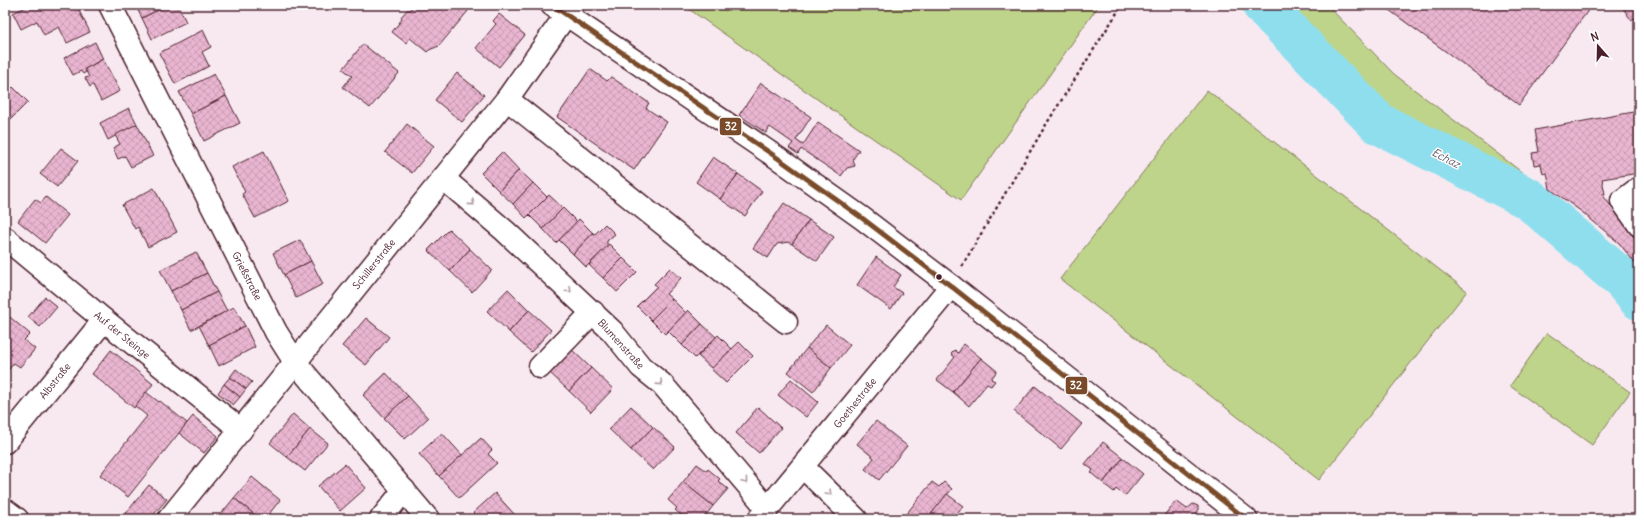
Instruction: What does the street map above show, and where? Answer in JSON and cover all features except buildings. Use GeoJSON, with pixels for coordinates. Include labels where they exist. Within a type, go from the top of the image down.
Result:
{"type":"FeatureCollection","features":[{"type":"Feature","properties":{"kind":"street","name":"Grießstraße"},"geometry":{"type":"LineString","coordinates":[[110,5],[276,332],[295,362],[428,519]]}},
{"type":"Feature","properties":{"kind":"street","name":"Schillerstraße"},"geometry":{"type":"LineString","coordinates":[[170,519],[507,99],[564,8]]}},
{"type":"Feature","properties":{"kind":"street"},"geometry":{"type":"LineString","coordinates":[[564,8],[862,218],[951,286],[1246,519]]}},
{"type":"Feature","properties":{"kind":"street"},"geometry":{"type":"LineString","coordinates":[[507,99],[786,322]]}},
{"type":"Feature","properties":{"kind":"street","name":"Blumenstraße"},"geometry":{"type":"LineString","coordinates":[[443,178],[510,236],[612,331],[641,367],[662,384],[763,513]]}},
{"type":"Feature","properties":{"kind":"street"},"geometry":{"type":"LineString","coordinates":[[1639,188],[1622,201],[1639,224]]}},
{"type":"Feature","properties":{"kind":"street","name":"Auf der Steinge"},"geometry":{"type":"LineString","coordinates":[[5,238],[241,430]]}},
{"type":"Feature","properties":{"kind":"street","name":"Goethestraße"},"geometry":{"type":"LineString","coordinates":[[763,513],[803,467],[951,286]]}},
{"type":"Feature","properties":{"kind":"street"},"geometry":{"type":"LineString","coordinates":[[540,367],[592,312]]}},
{"type":"Feature","properties":{"kind":"street","name":"Albstraße"},"geometry":{"type":"LineString","coordinates":[[5,442],[104,320]]}},
{"type":"Feature","properties":{"kind":"street"},"geometry":{"type":"LineString","coordinates":[[803,467],[856,519]]}},
{"type":"Feature","properties":{"kind":"street"},"geometry":{"type":"LineString","coordinates":[[381,519],[404,490]]}},
{"type":"Feature","properties":{"kind":"street"},"geometry":{"type":"LineString","coordinates":[[5,510],[17,519]]}},
{"type":"Feature","properties":{"kind":"path"},"geometry":{"type":"LineString","coordinates":[[951,286],[1047,123],[1122,5]]}},
{"type":"Feature","properties":{"kind":"green space"},"geometry":{"type":"Polygon","coordinates":[[[683,5],[1099,5],[961,200],[683,5]]]}},
{"type":"Feature","properties":{"kind":"green space"},"geometry":{"type":"Polygon","coordinates":[[[1263,5],[1327,5],[1394,74],[1528,177],[1529,199],[1378,123],[1263,5]]]}},
{"type":"Feature","properties":{"kind":"green space"},"geometry":{"type":"Polygon","coordinates":[[[1207,90],[1467,291],[1319,480],[1060,279],[1207,90]]]}},
{"type":"Feature","properties":{"kind":"green space"},"geometry":{"type":"Polygon","coordinates":[[[1547,333],[1630,392],[1592,445],[1510,386],[1547,333]]]}},
{"type":"Feature","properties":{"kind":"waterway","name":"Echaz"},"geometry":{"type":"LineString","coordinates":[[1263,5],[1378,123],[1529,199],[1623,280],[1639,299]]}},
{"type":"Feature","properties":{"kind":"transit line","name":"32"},"geometry":{"type":"LineString","coordinates":[[552,5],[779,159],[862,218],[951,286],[1246,519]]}}]}
